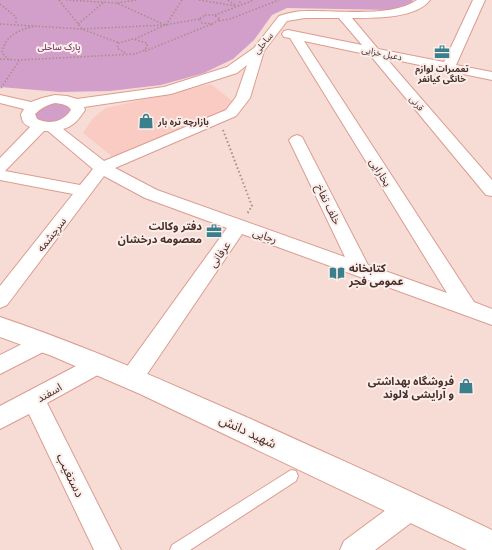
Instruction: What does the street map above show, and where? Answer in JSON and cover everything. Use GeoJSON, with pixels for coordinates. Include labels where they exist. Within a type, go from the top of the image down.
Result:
{"type":"FeatureCollection","features":[{"type":"Feature","properties":{"kind":"main road","name":"شهید دانش"},"geometry":{"type":"LineString","coordinates":[[0,327],[44,342],[200,409],[492,546]]}},
{"type":"Feature","properties":{"kind":"street","name":"ساحلی"},"geometry":{"type":"LineString","coordinates":[[75,104],[166,92],[232,70],[258,51],[283,18],[305,14],[343,15],[392,13],[421,5],[424,0]]}},
{"type":"Feature","properties":{"kind":"street"},"geometry":{"type":"LineString","coordinates":[[448,67],[479,0]]}},
{"type":"Feature","properties":{"kind":"street","name":"قرنی"},"geometry":{"type":"LineString","coordinates":[[343,15],[492,191]]}},
{"type":"Feature","properties":{"kind":"street","name":"دعبل خزایی"},"geometry":{"type":"LineString","coordinates":[[273,31],[492,76]]}},
{"type":"Feature","properties":{"kind":"street","name":"بخارایی"},"geometry":{"type":"LineString","coordinates":[[295,36],[467,308]]}},
{"type":"Feature","properties":{"kind":"street"},"geometry":{"type":"LineString","coordinates":[[102,168],[231,113],[244,98],[258,51]]}},
{"type":"Feature","properties":{"kind":"street"},"geometry":{"type":"LineString","coordinates":[[0,99],[33,107],[43,101],[55,99],[67,100],[75,104],[78,110],[74,118],[65,124],[46,127],[0,167]]}},
{"type":"Feature","properties":{"kind":"street","name":"رجایی"},"geometry":{"type":"LineString","coordinates":[[33,107],[28,114],[30,122],[46,127],[102,168],[151,194],[360,268],[492,317]]}},
{"type":"Feature","properties":{"kind":"street","name":"خلف تفاخ"},"geometry":{"type":"LineString","coordinates":[[297,140],[360,268]]}},
{"type":"Feature","properties":{"kind":"street","name":"سرچشمه"},"geometry":{"type":"LineString","coordinates":[[0,300],[102,168]]}},
{"type":"Feature","properties":{"kind":"street"},"geometry":{"type":"LineString","coordinates":[[0,175],[85,190]]}},
{"type":"Feature","properties":{"kind":"street","name":"عرفانی"},"geometry":{"type":"LineString","coordinates":[[131,379],[238,226]]}},
{"type":"Feature","properties":{"kind":"street"},"geometry":{"type":"LineString","coordinates":[[0,364],[44,342]]}},
{"type":"Feature","properties":{"kind":"street","name":"اسفند"},"geometry":{"type":"LineString","coordinates":[[0,418],[97,364]]}},
{"type":"Feature","properties":{"kind":"street","name":"دستغیب"},"geometry":{"type":"LineString","coordinates":[[34,400],[108,550]]}},
{"type":"Feature","properties":{"kind":"street"},"geometry":{"type":"LineString","coordinates":[[353,550],[411,507]]}},
{"type":"Feature","properties":{"kind":"lane"},"geometry":{"type":"LineString","coordinates":[[177,550],[291,476]]}},
{"type":"Feature","properties":{"kind":"path"},"geometry":{"type":"LineString","coordinates":[[59,0],[82,29],[120,43],[134,39],[165,25],[182,0]]}},
{"type":"Feature","properties":{"kind":"path"},"geometry":{"type":"LineString","coordinates":[[66,0],[117,3],[136,0]]}},
{"type":"Feature","properties":{"kind":"path"},"geometry":{"type":"LineString","coordinates":[[199,0],[237,6]]}},
{"type":"Feature","properties":{"kind":"path"},"geometry":{"type":"LineString","coordinates":[[228,0],[237,6]]}},
{"type":"Feature","properties":{"kind":"path"},"geometry":{"type":"LineString","coordinates":[[237,6],[241,0]]}},
{"type":"Feature","properties":{"kind":"path"},"geometry":{"type":"LineString","coordinates":[[0,24],[82,29],[165,25],[199,19],[205,15],[214,15],[254,0]]}},
{"type":"Feature","properties":{"kind":"path"},"geometry":{"type":"LineString","coordinates":[[0,59],[20,60],[135,54],[219,21],[230,19],[279,0]]}},
{"type":"Feature","properties":{"kind":"path"},"geometry":{"type":"LineString","coordinates":[[78,24],[105,2]]}},
{"type":"Feature","properties":{"kind":"path"},"geometry":{"type":"LineString","coordinates":[[117,3],[165,25]]}},
{"type":"Feature","properties":{"kind":"path"},"geometry":{"type":"LineString","coordinates":[[0,4],[16,17],[16,24]]}},
{"type":"Feature","properties":{"kind":"path"},"geometry":{"type":"LineString","coordinates":[[214,15],[220,19],[219,21]]}},
{"type":"Feature","properties":{"kind":"path"},"geometry":{"type":"LineString","coordinates":[[199,19],[202,23],[212,24]]}},
{"type":"Feature","properties":{"kind":"path"},"geometry":{"type":"LineString","coordinates":[[9,60],[2,53],[2,44],[9,36],[22,30],[38,26]]}},
{"type":"Feature","properties":{"kind":"path"},"geometry":{"type":"LineString","coordinates":[[134,39],[142,40],[147,43],[147,47],[143,51]]}},
{"type":"Feature","properties":{"kind":"path"},"geometry":{"type":"LineString","coordinates":[[120,43],[117,48],[120,52],[127,54]]}},
{"type":"Feature","properties":{"kind":"path"},"geometry":{"type":"LineString","coordinates":[[0,89],[20,60]]}},
{"type":"Feature","properties":{"kind":"path"},"geometry":{"type":"LineString","coordinates":[[219,118],[252,206],[238,226]]}},
{"type":"Feature","properties":{"kind":"shaded area","name":"بازارچه تره بار"},"geometry":{"type":"Polygon","coordinates":[[[211,84],[237,105],[114,158],[83,133],[93,118],[106,108],[211,84]]]}},
{"type":"Feature","properties":{"kind":"green space","name":"پارک ساحلی"},"geometry":{"type":"Polygon","coordinates":[[[0,0],[413,0],[410,7],[392,10],[287,8],[272,15],[254,40],[233,59],[204,73],[161,85],[110,91],[60,92],[0,87],[0,0]]]}},
{"type":"Feature","properties":{"kind":"green space"},"geometry":{"type":"Polygon","coordinates":[[[55,99],[77,110],[52,126],[32,121],[35,107],[55,99]]]}},
{"type":"Feature","properties":{"kind":"place","name":"تعمیرات لوازم خانگی کیانفر"},"geometry":{"type":"Point","coordinates":[442,52]}},
{"type":"Feature","properties":{"kind":"place","name":"بازارچه تره بار"},"geometry":{"type":"Point","coordinates":[146,121]}},
{"type":"Feature","properties":{"kind":"place","name":"دفتر وکالت معصومه درخشان"},"geometry":{"type":"Point","coordinates":[214,231]}},
{"type":"Feature","properties":{"kind":"place","name":"کتابخانه عمومی فجر"},"geometry":{"type":"Point","coordinates":[337,273]}},
{"type":"Feature","properties":{"kind":"place","name":"فروشگاه بهداشتی و آرایشی لالوند"},"geometry":{"type":"Point","coordinates":[466,386]}}]}
